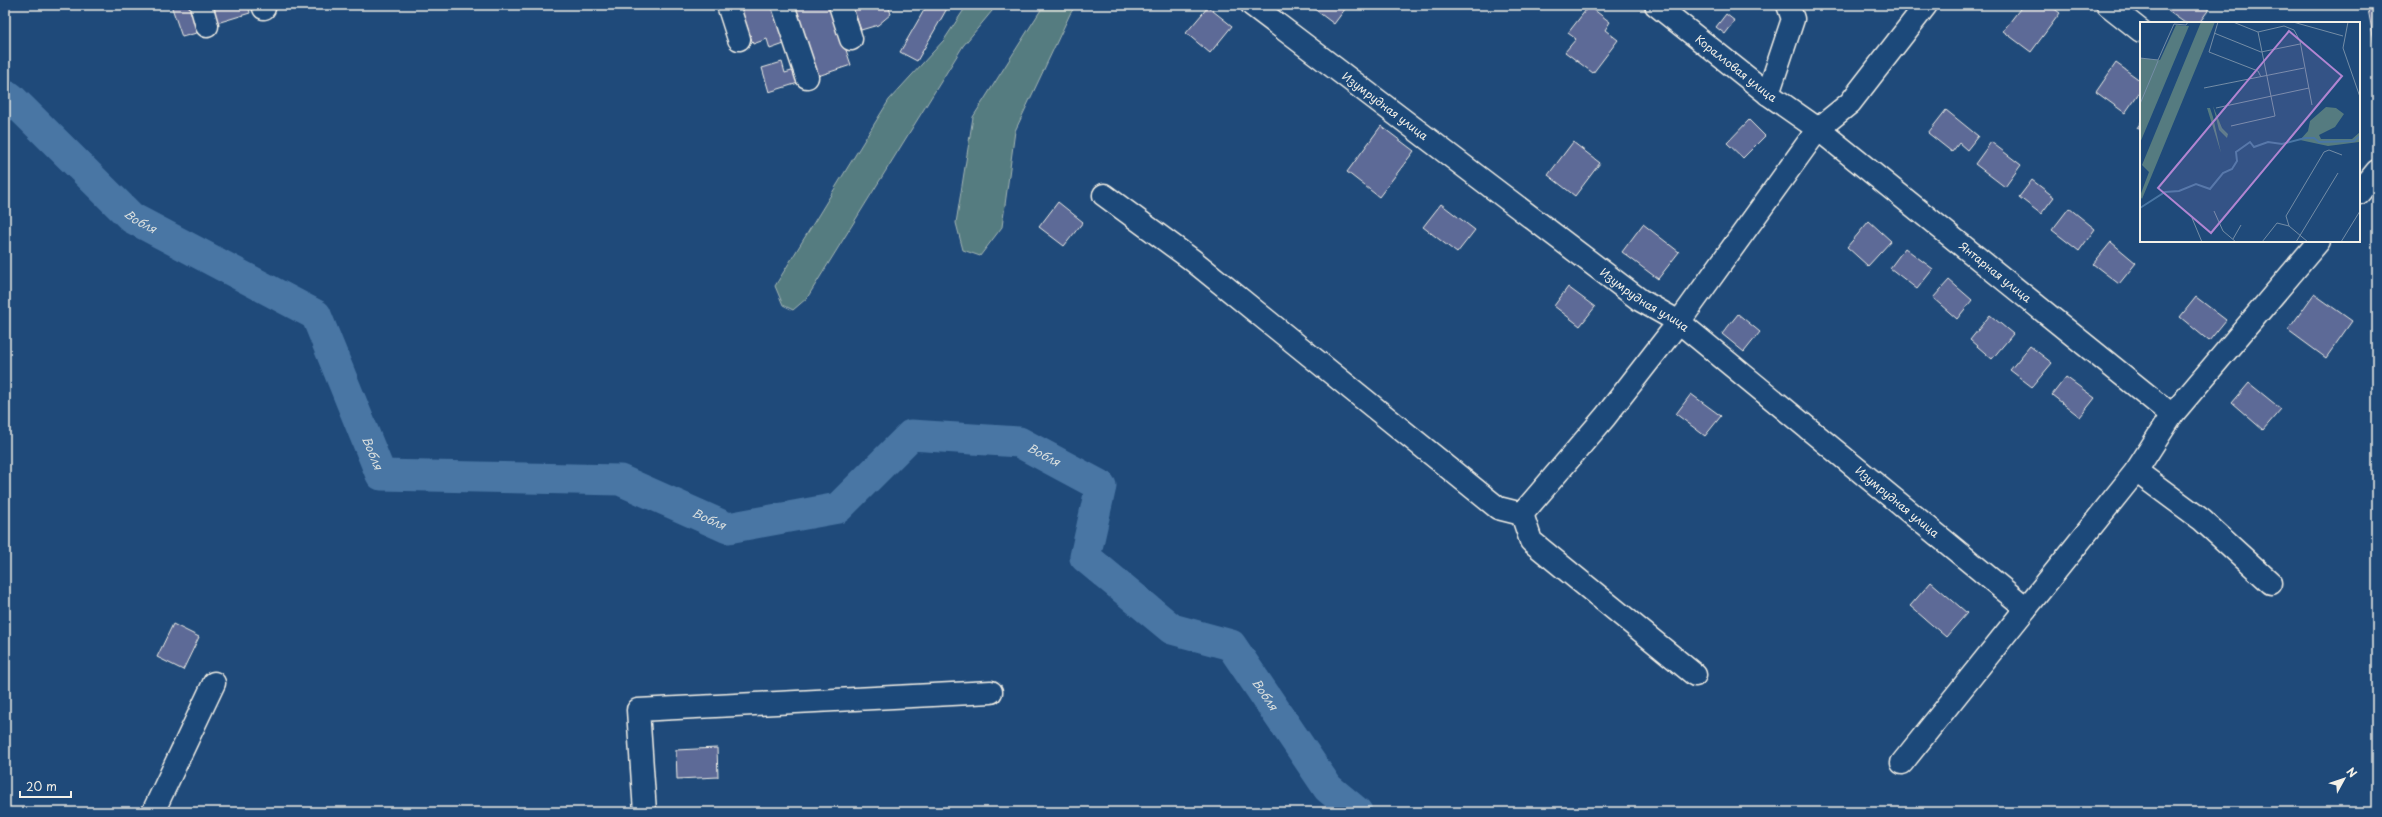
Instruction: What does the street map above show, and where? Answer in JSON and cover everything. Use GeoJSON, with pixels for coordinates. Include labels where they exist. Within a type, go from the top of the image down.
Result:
{"type":"FeatureCollection","features":[{"type":"Feature","properties":{"kind":"street"},"geometry":{"type":"LineString","coordinates":[[201,5],[207,26]]}},
{"type":"Feature","properties":{"kind":"street"},"geometry":{"type":"LineString","coordinates":[[728,5],[739,39]]}},
{"type":"Feature","properties":{"kind":"street"},"geometry":{"type":"LineString","coordinates":[[783,5],[807,77]]}},
{"type":"Feature","properties":{"kind":"street"},"geometry":{"type":"LineString","coordinates":[[840,5],[851,39]]}},
{"type":"Feature","properties":{"kind":"street","name":"Изумрудная улица"},"geometry":{"type":"LineString","coordinates":[[1252,5],[1640,300],[1679,322],[2026,608]]}},
{"type":"Feature","properties":{"kind":"street","name":"Коралловая улица"},"geometry":{"type":"LineString","coordinates":[[1656,5],[1768,94],[1818,129]]}},
{"type":"Feature","properties":{"kind":"street"},"geometry":{"type":"LineString","coordinates":[[1768,94],[1793,19],[1788,5]]}},
{"type":"Feature","properties":{"kind":"street"},"geometry":{"type":"LineString","coordinates":[[1522,514],[1605,417],[1679,322],[1818,129],[1850,103],[1926,5]]}},
{"type":"Feature","properties":{"kind":"street"},"geometry":{"type":"LineString","coordinates":[[2108,5],[2140,31]]}},
{"type":"Feature","properties":{"kind":"street","name":"Янтарная улица"},"geometry":{"type":"LineString","coordinates":[[1818,129],[2172,415]]}},
{"type":"Feature","properties":{"kind":"street"},"geometry":{"type":"LineString","coordinates":[[2360,192],[2377,171]]}},
{"type":"Feature","properties":{"kind":"street"},"geometry":{"type":"LineString","coordinates":[[1104,195],[1191,259],[1498,508],[1522,514]]}},
{"type":"Feature","properties":{"kind":"street"},"geometry":{"type":"LineString","coordinates":[[1902,763],[2136,472],[2172,415],[2318,242]]}},
{"type":"Feature","properties":{"kind":"street"},"geometry":{"type":"LineString","coordinates":[[2136,472],[2202,520],[2271,583]]}},
{"type":"Feature","properties":{"kind":"street"},"geometry":{"type":"LineString","coordinates":[[1522,514],[1531,542],[1695,675]]}},
{"type":"Feature","properties":{"kind":"street"},"geometry":{"type":"LineString","coordinates":[[154,812],[214,683]]}},
{"type":"Feature","properties":{"kind":"street"},"geometry":{"type":"LineString","coordinates":[[645,812],[638,710],[991,692]]}},
{"type":"Feature","properties":{"kind":"green space"},"geometry":{"type":"Polygon","coordinates":[[[967,5],[997,5],[963,46],[807,298],[793,310],[783,305],[775,286],[889,100],[944,40],[967,5]]]}},
{"type":"Feature","properties":{"kind":"green space"},"geometry":{"type":"Polygon","coordinates":[[[1044,5],[1076,5],[1070,14],[1015,131],[1002,227],[980,256],[963,250],[956,223],[973,117],[1044,5]]]}},
{"type":"Feature","properties":{"kind":"building"},"geometry":{"type":"Polygon","coordinates":[[[171,5],[192,5],[200,32],[182,37],[171,5]]]}},
{"type":"Feature","properties":{"kind":"building"},"geometry":{"type":"Polygon","coordinates":[[[212,5],[248,5],[250,13],[217,23],[212,5]]]}},
{"type":"Feature","properties":{"kind":"building"},"geometry":{"type":"Polygon","coordinates":[[[740,5],[775,5],[787,43],[770,49],[767,39],[753,44],[740,5]]]}},
{"type":"Feature","properties":{"kind":"building"},"geometry":{"type":"Polygon","coordinates":[[[791,5],[831,5],[851,65],[815,77],[791,5]]]}},
{"type":"Feature","properties":{"kind":"building"},"geometry":{"type":"Polygon","coordinates":[[[852,5],[888,5],[891,14],[878,25],[861,30],[852,5]]]}},
{"type":"Feature","properties":{"kind":"building"},"geometry":{"type":"Polygon","coordinates":[[[927,5],[949,5],[917,61],[900,52],[927,5]]]}},
{"type":"Feature","properties":{"kind":"building"},"geometry":{"type":"Polygon","coordinates":[[[1309,5],[1348,5],[1334,24],[1309,5]]]}},
{"type":"Feature","properties":{"kind":"building"},"geometry":{"type":"Polygon","coordinates":[[[2023,5],[2049,5],[2060,13],[2031,52],[2003,31],[2023,5]]]}},
{"type":"Feature","properties":{"kind":"building"},"geometry":{"type":"Polygon","coordinates":[[[2173,5],[2205,5],[2210,8],[2200,22],[2184,22],[2168,11],[2173,5]]]}},
{"type":"Feature","properties":{"kind":"building"},"geometry":{"type":"Polygon","coordinates":[[[1589,6],[1610,22],[1605,30],[1618,40],[1593,73],[1565,52],[1576,39],[1568,33],[1589,6]]]}},
{"type":"Feature","properties":{"kind":"building"},"geometry":{"type":"Polygon","coordinates":[[[1208,7],[1232,26],[1210,53],[1186,33],[1208,7]]]}},
{"type":"Feature","properties":{"kind":"building"},"geometry":{"type":"Polygon","coordinates":[[[2377,7],[2377,41],[2374,41],[2368,9],[2377,7]]]}},
{"type":"Feature","properties":{"kind":"building"},"geometry":{"type":"Polygon","coordinates":[[[1726,14],[1735,21],[1725,34],[1716,27],[1726,14]]]}},
{"type":"Feature","properties":{"kind":"building"},"geometry":{"type":"Polygon","coordinates":[[[782,62],[785,73],[795,70],[798,83],[769,92],[762,68],[782,62]]]}},
{"type":"Feature","properties":{"kind":"building"},"geometry":{"type":"Polygon","coordinates":[[[2116,63],[2140,80],[2140,91],[2125,113],[2096,92],[2116,63]]]}},
{"type":"Feature","properties":{"kind":"building"},"geometry":{"type":"Polygon","coordinates":[[[1946,110],[1978,136],[1967,150],[1959,143],[1952,152],[1928,133],[1946,110]]]}},
{"type":"Feature","properties":{"kind":"building"},"geometry":{"type":"Polygon","coordinates":[[[1749,120],[1765,136],[1743,158],[1727,143],[1749,120]]]}},
{"type":"Feature","properties":{"kind":"building"},"geometry":{"type":"Polygon","coordinates":[[[1381,126],[1414,151],[1379,197],[1347,172],[1381,126]]]}},
{"type":"Feature","properties":{"kind":"building"},"geometry":{"type":"Polygon","coordinates":[[[1573,142],[1600,163],[1575,196],[1548,175],[1573,142]]]}},
{"type":"Feature","properties":{"kind":"building"},"geometry":{"type":"Polygon","coordinates":[[[1991,142],[2021,165],[2005,187],[1975,164],[1991,142]]]}},
{"type":"Feature","properties":{"kind":"building"},"geometry":{"type":"Polygon","coordinates":[[[2032,180],[2054,197],[2041,214],[2019,197],[2032,180]]]}},
{"type":"Feature","properties":{"kind":"building"},"geometry":{"type":"Polygon","coordinates":[[[1058,202],[1083,222],[1064,246],[1039,227],[1058,202]]]}},
{"type":"Feature","properties":{"kind":"building"},"geometry":{"type":"Polygon","coordinates":[[[1441,204],[1475,230],[1457,253],[1423,227],[1441,204]]]}},
{"type":"Feature","properties":{"kind":"building"},"geometry":{"type":"Polygon","coordinates":[[[2069,208],[2095,229],[2079,251],[2052,230],[2069,208]]]}},
{"type":"Feature","properties":{"kind":"building"},"geometry":{"type":"Polygon","coordinates":[[[1869,221],[1891,241],[1868,266],[1847,247],[1869,221]]]}},
{"type":"Feature","properties":{"kind":"building"},"geometry":{"type":"Polygon","coordinates":[[[1643,224],[1679,252],[1658,279],[1622,252],[1643,224]]]}},
{"type":"Feature","properties":{"kind":"building"},"geometry":{"type":"Polygon","coordinates":[[[2111,242],[2136,263],[2119,284],[2093,264],[2111,242]]]}},
{"type":"Feature","properties":{"kind":"building"},"geometry":{"type":"Polygon","coordinates":[[[1905,248],[1933,269],[1917,289],[1890,268],[1905,248]]]}},
{"type":"Feature","properties":{"kind":"building"},"geometry":{"type":"Polygon","coordinates":[[[1949,280],[1972,300],[1957,319],[1933,298],[1949,280]]]}},
{"type":"Feature","properties":{"kind":"building"},"geometry":{"type":"Polygon","coordinates":[[[1568,287],[1595,307],[1580,326],[1554,306],[1568,287]]]}},
{"type":"Feature","properties":{"kind":"building"},"geometry":{"type":"Polygon","coordinates":[[[2314,294],[2352,321],[2326,358],[2288,330],[2314,294]]]}},
{"type":"Feature","properties":{"kind":"building"},"geometry":{"type":"Polygon","coordinates":[[[2196,297],[2226,320],[2209,341],[2180,317],[2196,297]]]}},
{"type":"Feature","properties":{"kind":"building"},"geometry":{"type":"Polygon","coordinates":[[[1738,314],[1760,332],[1744,352],[1722,334],[1738,314]]]}},
{"type":"Feature","properties":{"kind":"building"},"geometry":{"type":"Polygon","coordinates":[[[1990,315],[2013,334],[1992,359],[1970,340],[1990,315]]]}},
{"type":"Feature","properties":{"kind":"building"},"geometry":{"type":"Polygon","coordinates":[[[2030,346],[2052,363],[2032,387],[2010,370],[2030,346]]]}},
{"type":"Feature","properties":{"kind":"building"},"geometry":{"type":"Polygon","coordinates":[[[2066,377],[2095,398],[2080,417],[2052,395],[2066,377]]]}},
{"type":"Feature","properties":{"kind":"building"},"geometry":{"type":"Polygon","coordinates":[[[2249,383],[2281,409],[2263,430],[2232,403],[2249,383]]]}},
{"type":"Feature","properties":{"kind":"building"},"geometry":{"type":"Polygon","coordinates":[[[1691,394],[1721,416],[1705,436],[1676,414],[1691,394]]]}},
{"type":"Feature","properties":{"kind":"building"},"geometry":{"type":"Polygon","coordinates":[[[1931,582],[1967,613],[1946,637],[1910,606],[1931,582]]]}},
{"type":"Feature","properties":{"kind":"building"},"geometry":{"type":"Polygon","coordinates":[[[173,624],[199,637],[183,670],[157,657],[173,624]]]}},
{"type":"Feature","properties":{"kind":"building"},"geometry":{"type":"Polygon","coordinates":[[[717,748],[718,777],[677,779],[676,750],[717,748]]]}},
{"type":"Feature","properties":{"kind":"building"},"geometry":{"type":"Polygon","coordinates":[[[2359,807],[2365,812],[2355,812],[2359,807]]]}},
{"type":"Feature","properties":{"kind":"waterway","name":"Вобля"},"geometry":{"type":"LineString","coordinates":[[5,96],[10,97],[132,218],[316,315],[381,475],[620,480],[728,528],[838,508],[911,435],[1019,442],[1101,486],[1085,557],[1172,629],[1231,645],[1328,788],[1357,812]]}}]}
